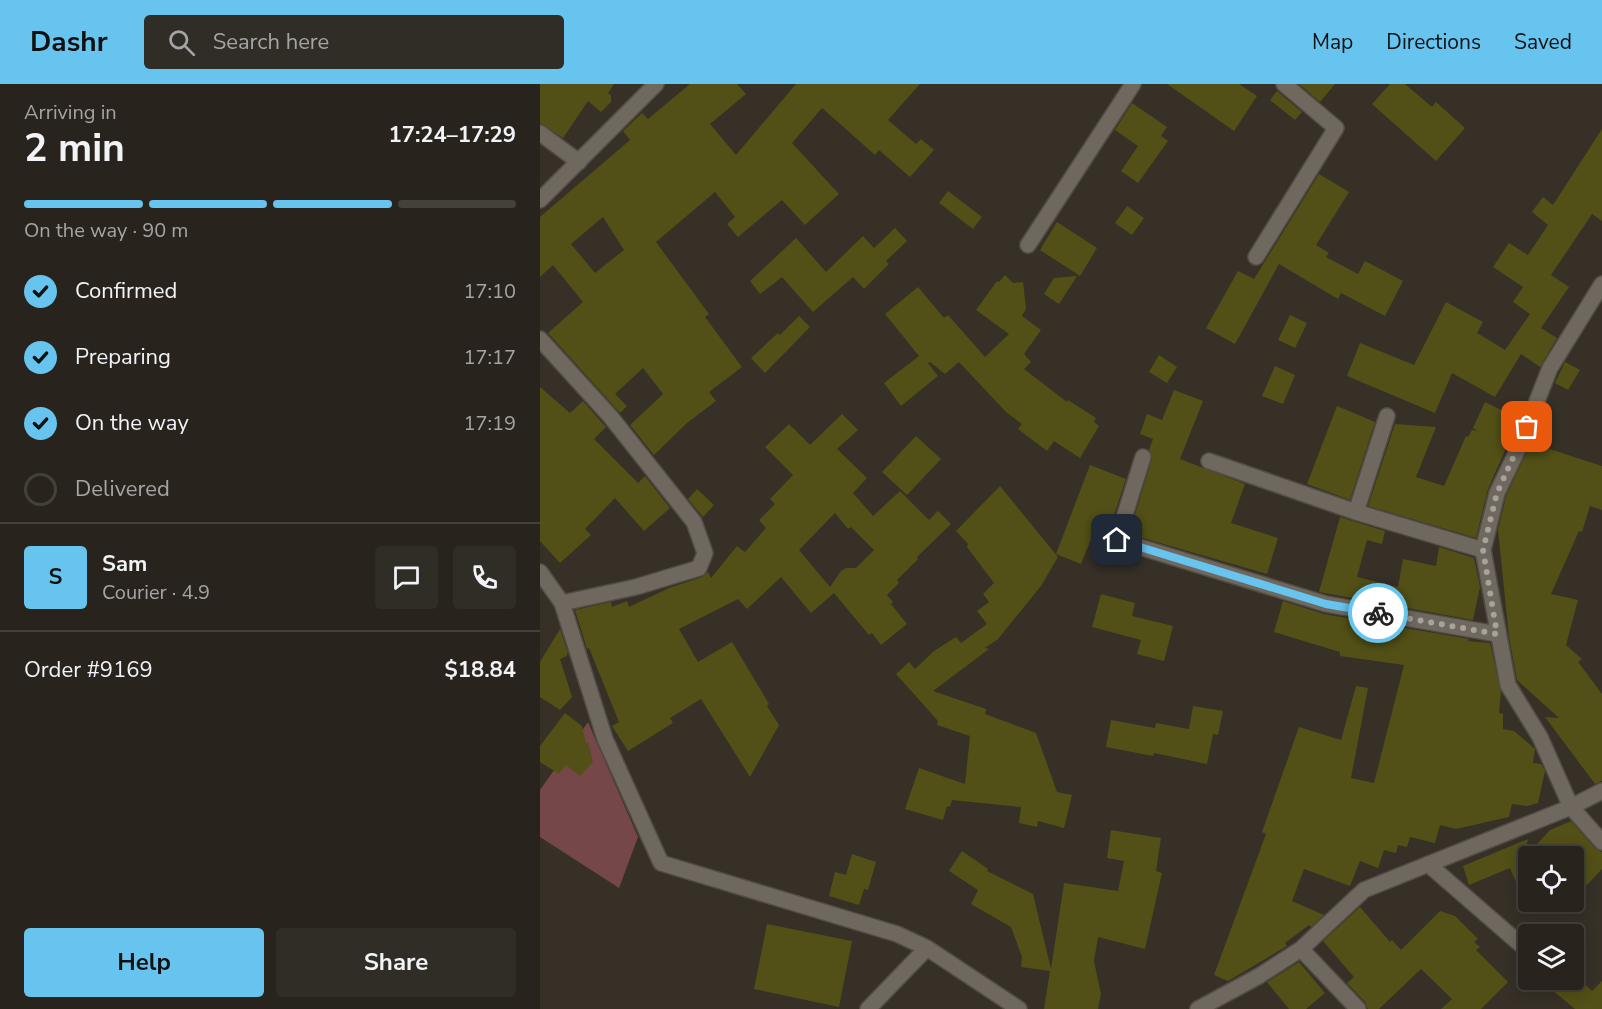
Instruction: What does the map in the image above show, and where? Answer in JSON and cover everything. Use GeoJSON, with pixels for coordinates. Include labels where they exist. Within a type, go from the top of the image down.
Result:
{"type":"FeatureCollection","features":[{"type":"Feature","properties":{"kind":"street"},"geometry":{"type":"LineString","coordinates":[[540,200],[656,84]]}},
{"type":"Feature","properties":{"kind":"street"},"geometry":{"type":"LineString","coordinates":[[1028,245],[1133,84]]}},
{"type":"Feature","properties":{"kind":"street"},"geometry":{"type":"LineString","coordinates":[[1256,256],[1336,128],[1284,84]]}},
{"type":"Feature","properties":{"kind":"street"},"geometry":{"type":"LineString","coordinates":[[540,133],[579,162]]}},
{"type":"Feature","properties":{"kind":"street"},"geometry":{"type":"LineString","coordinates":[[1602,284],[1550,368],[1519,447],[1497,493],[1483,550],[1508,685],[1540,737],[1571,807],[1602,842]]}},
{"type":"Feature","properties":{"kind":"street"},"geometry":{"type":"LineString","coordinates":[[540,339],[610,416],[694,522],[705,552],[699,568],[671,578],[562,603]]}},
{"type":"Feature","properties":{"kind":"street"},"geometry":{"type":"LineString","coordinates":[[1356,512],[1387,416]]}},
{"type":"Feature","properties":{"kind":"street"},"geometry":{"type":"LineString","coordinates":[[1143,457],[1117,540],[1326,604],[1497,634]]}},
{"type":"Feature","properties":{"kind":"street"},"geometry":{"type":"LineString","coordinates":[[1209,461],[1356,512],[1483,550]]}},
{"type":"Feature","properties":{"kind":"street"},"geometry":{"type":"LineString","coordinates":[[540,572],[562,603],[605,739],[661,863],[897,934],[927,948],[1019,1009]]}},
{"type":"Feature","properties":{"kind":"street"},"geometry":{"type":"LineString","coordinates":[[1198,1009],[1259,976],[1300,949],[1364,890],[1571,807],[1602,791]]}},
{"type":"Feature","properties":{"kind":"street"},"geometry":{"type":"LineString","coordinates":[[1428,864],[1518,942]]}},
{"type":"Feature","properties":{"kind":"street"},"geometry":{"type":"LineString","coordinates":[[868,1009],[927,948]]}},
{"type":"Feature","properties":{"kind":"street"},"geometry":{"type":"LineString","coordinates":[[1300,949],[1358,1009]]}},
{"type":"Feature","properties":{"kind":"shaded area"},"geometry":{"type":"Polygon","coordinates":[[[588,722],[638,837],[619,888],[540,837],[540,790],[588,722]]]}},
{"type":"Feature","properties":{"kind":"building"},"geometry":{"type":"Polygon","coordinates":[[[540,84],[614,84],[608,93],[611,95],[611,102],[601,112],[588,101],[563,138],[540,123],[540,84]]]}},
{"type":"Feature","properties":{"kind":"building"},"geometry":{"type":"Polygon","coordinates":[[[690,84],[737,84],[746,94],[710,124],[736,155],[796,84],[920,84],[888,120],[916,144],[921,139],[934,150],[910,177],[879,150],[875,155],[822,108],[792,143],[839,194],[805,225],[782,200],[738,237],[727,224],[735,217],[715,192],[656,242],[709,314],[705,317],[742,367],[709,392],[716,401],[687,423],[654,455],[630,425],[663,394],[643,368],[615,394],[627,406],[620,413],[548,333],[583,302],[553,265],[540,277],[540,217],[630,140],[623,131],[642,113],[648,119],[690,84]],[[603,217],[571,244],[595,273],[624,250],[603,217]]]}},
{"type":"Feature","properties":{"kind":"building"},"geometry":{"type":"Polygon","coordinates":[[[1167,84],[1239,84],[1257,96],[1234,131],[1167,84]]]}},
{"type":"Feature","properties":{"kind":"building"},"geometry":{"type":"Polygon","coordinates":[[[1299,84],[1335,84],[1320,102],[1299,84]]]}},
{"type":"Feature","properties":{"kind":"building"},"geometry":{"type":"Polygon","coordinates":[[[1390,84],[1405,84],[1432,107],[1436,102],[1465,128],[1436,161],[1372,104],[1390,84]]]}},
{"type":"Feature","properties":{"kind":"building"},"geometry":{"type":"Polygon","coordinates":[[[1277,91],[1302,112],[1295,120],[1270,100],[1277,91]]]}},
{"type":"Feature","properties":{"kind":"building"},"geometry":{"type":"Polygon","coordinates":[[[1132,103],[1167,127],[1161,136],[1168,141],[1138,183],[1121,171],[1138,146],[1115,130],[1132,103]]]}},
{"type":"Feature","properties":{"kind":"building"},"geometry":{"type":"Polygon","coordinates":[[[1602,129],[1602,221],[1592,214],[1551,275],[1569,287],[1541,328],[1557,338],[1540,367],[1521,354],[1495,397],[1452,373],[1435,413],[1347,376],[1360,343],[1414,365],[1446,302],[1483,322],[1477,333],[1505,350],[1530,314],[1513,302],[1523,287],[1493,267],[1509,243],[1528,255],[1548,225],[1532,212],[1543,197],[1553,205],[1602,129]]]}},
{"type":"Feature","properties":{"kind":"building"},"geometry":{"type":"Polygon","coordinates":[[[1319,174],[1349,192],[1316,245],[1329,253],[1326,257],[1358,274],[1365,261],[1403,281],[1385,316],[1341,293],[1338,299],[1279,264],[1235,344],[1206,328],[1238,271],[1254,279],[1319,174]]]}},
{"type":"Feature","properties":{"kind":"building"},"geometry":{"type":"Polygon","coordinates":[[[948,191],[982,217],[973,229],[939,203],[948,191]]]}},
{"type":"Feature","properties":{"kind":"building"},"geometry":{"type":"Polygon","coordinates":[[[1127,206],[1144,218],[1132,235],[1115,223],[1127,206]]]}},
{"type":"Feature","properties":{"kind":"building"},"geometry":{"type":"Polygon","coordinates":[[[1057,222],[1097,248],[1080,276],[1040,250],[1057,222]]]}},
{"type":"Feature","properties":{"kind":"building"},"geometry":{"type":"Polygon","coordinates":[[[895,228],[907,241],[886,261],[889,264],[864,289],[853,277],[813,312],[782,277],[760,294],[750,281],[796,238],[826,272],[863,236],[874,248],[895,228]]]}},
{"type":"Feature","properties":{"kind":"building"},"geometry":{"type":"Polygon","coordinates":[[[1005,275],[1013,283],[1023,282],[1026,309],[1022,316],[1041,330],[1024,354],[1031,362],[1024,369],[1067,402],[1068,400],[1096,418],[1094,422],[1099,426],[1080,458],[1054,441],[1047,451],[1018,429],[1022,424],[1006,412],[959,362],[945,374],[930,362],[928,363],[938,376],[901,406],[884,383],[919,356],[885,314],[918,287],[944,318],[948,315],[985,357],[1009,334],[976,310],[997,281],[999,282],[1005,275]]]}},
{"type":"Feature","properties":{"kind":"building"},"geometry":{"type":"Polygon","coordinates":[[[1077,276],[1059,304],[1044,294],[1054,278],[1077,276]]]}},
{"type":"Feature","properties":{"kind":"building"},"geometry":{"type":"Polygon","coordinates":[[[1290,315],[1307,323],[1295,348],[1278,340],[1290,315]]]}},
{"type":"Feature","properties":{"kind":"building"},"geometry":{"type":"Polygon","coordinates":[[[799,316],[810,327],[765,373],[751,358],[799,316]]]}},
{"type":"Feature","properties":{"kind":"building"},"geometry":{"type":"Polygon","coordinates":[[[1159,355],[1177,367],[1167,383],[1149,372],[1159,355]]]}},
{"type":"Feature","properties":{"kind":"building"},"geometry":{"type":"Polygon","coordinates":[[[1565,362],[1580,370],[1568,390],[1555,383],[1565,362]]]}},
{"type":"Feature","properties":{"kind":"building"},"geometry":{"type":"Polygon","coordinates":[[[1275,366],[1295,375],[1283,404],[1262,396],[1275,366]]]}},
{"type":"Feature","properties":{"kind":"building"},"geometry":{"type":"Polygon","coordinates":[[[540,387],[570,413],[583,401],[606,427],[594,439],[638,483],[645,476],[670,508],[644,531],[615,498],[585,529],[591,535],[560,563],[540,541],[540,387]]]}},
{"type":"Feature","properties":{"kind":"building"},"geometry":{"type":"Polygon","coordinates":[[[1174,390],[1203,401],[1180,459],[1245,484],[1231,523],[1278,538],[1267,574],[1129,534],[1152,459],[1149,450],[1153,439],[1140,434],[1147,414],[1162,420],[1174,390]]]}},
{"type":"Feature","properties":{"kind":"building"},"geometry":{"type":"Polygon","coordinates":[[[1485,402],[1519,419],[1488,489],[1476,538],[1368,506],[1395,424],[1436,427],[1416,477],[1444,486],[1466,436],[1468,437],[1472,430],[1478,431],[1473,428],[1485,402]]]}},
{"type":"Feature","properties":{"kind":"building"},"geometry":{"type":"Polygon","coordinates":[[[1337,406],[1375,422],[1350,500],[1307,484],[1337,406]]]}},
{"type":"Feature","properties":{"kind":"building"},"geometry":{"type":"Polygon","coordinates":[[[842,414],[858,430],[837,449],[867,478],[853,493],[873,516],[900,491],[929,520],[938,511],[951,524],[917,557],[918,559],[897,580],[899,583],[887,595],[893,602],[891,604],[907,624],[881,645],[872,633],[869,635],[834,593],[811,613],[781,577],[747,609],[738,599],[679,629],[698,662],[732,642],[769,704],[767,706],[779,725],[750,777],[701,699],[670,718],[673,723],[628,751],[612,726],[619,722],[589,648],[587,649],[575,610],[611,602],[612,607],[627,601],[629,607],[669,588],[702,577],[708,572],[711,578],[737,546],[745,552],[766,528],[759,520],[775,504],[770,499],[793,475],[765,447],[789,424],[810,445],[842,414]],[[835,513],[799,550],[830,587],[841,571],[846,568],[856,568],[874,550],[851,527],[848,529],[835,513]]]}},
{"type":"Feature","properties":{"kind":"building"},"geometry":{"type":"Polygon","coordinates":[[[916,436],[941,459],[907,495],[882,472],[916,436]]]}},
{"type":"Feature","properties":{"kind":"building"},"geometry":{"type":"Polygon","coordinates":[[[1531,443],[1602,466],[1602,510],[1590,506],[1582,532],[1579,531],[1551,594],[1578,600],[1566,645],[1582,659],[1578,662],[1602,694],[1602,781],[1595,784],[1545,717],[1559,718],[1517,680],[1509,637],[1498,530],[1506,496],[1531,443]]]}},
{"type":"Feature","properties":{"kind":"building"},"geometry":{"type":"Polygon","coordinates":[[[1090,465],[1126,479],[1106,539],[1093,534],[1081,564],[1056,554],[1090,465]]]}},
{"type":"Feature","properties":{"kind":"building"},"geometry":{"type":"Polygon","coordinates":[[[1000,486],[1058,557],[1041,586],[998,639],[985,648],[989,649],[933,691],[986,709],[985,714],[1036,733],[1057,792],[1072,795],[1064,828],[1038,821],[1037,827],[1019,823],[1021,807],[952,800],[950,807],[947,806],[943,820],[905,809],[919,768],[965,784],[970,736],[937,725],[938,721],[896,674],[909,662],[915,669],[934,651],[956,637],[961,643],[987,624],[977,611],[989,602],[983,594],[994,583],[967,547],[968,544],[956,531],[1000,486]]]}},
{"type":"Feature","properties":{"kind":"building"},"geometry":{"type":"Polygon","coordinates":[[[697,489],[714,505],[703,517],[688,499],[697,489]]]}},
{"type":"Feature","properties":{"kind":"building"},"geometry":{"type":"Polygon","coordinates":[[[1340,517],[1385,531],[1382,544],[1367,540],[1357,577],[1398,587],[1403,559],[1436,566],[1439,547],[1474,558],[1480,587],[1473,620],[1319,592],[1340,517]]]}},
{"type":"Feature","properties":{"kind":"building"},"geometry":{"type":"Polygon","coordinates":[[[1101,594],[1135,603],[1132,616],[1173,626],[1164,661],[1137,654],[1141,640],[1092,627],[1101,594]]]}},
{"type":"Feature","properties":{"kind":"building"},"geometry":{"type":"Polygon","coordinates":[[[1283,601],[1324,614],[1469,639],[1468,641],[1490,643],[1501,692],[1499,713],[1503,714],[1503,729],[1514,731],[1535,749],[1533,763],[1541,764],[1545,771],[1538,803],[1527,806],[1512,804],[1509,817],[1456,829],[1440,825],[1435,843],[1410,837],[1407,847],[1398,845],[1396,853],[1384,850],[1378,868],[1360,861],[1350,886],[1304,869],[1292,901],[1324,915],[1311,927],[1309,925],[1285,943],[1287,946],[1228,981],[1214,975],[1266,834],[1262,832],[1299,727],[1341,740],[1356,686],[1368,688],[1351,778],[1374,783],[1404,665],[1340,656],[1340,652],[1274,632],[1283,601]]]}},
{"type":"Feature","properties":{"kind":"building"},"geometry":{"type":"Polygon","coordinates":[[[560,629],[569,656],[567,653],[567,656],[560,659],[572,697],[560,710],[540,697],[540,662],[560,629]]]}},
{"type":"Feature","properties":{"kind":"building"},"geometry":{"type":"Polygon","coordinates":[[[1193,706],[1223,711],[1218,735],[1213,734],[1207,764],[1154,753],[1153,756],[1106,747],[1111,720],[1155,728],[1156,723],[1189,729],[1193,706]]]}},
{"type":"Feature","properties":{"kind":"building"},"geometry":{"type":"Polygon","coordinates":[[[565,713],[582,726],[593,762],[580,776],[566,765],[559,774],[540,762],[540,746],[565,713]]]}},
{"type":"Feature","properties":{"kind":"building"},"geometry":{"type":"Polygon","coordinates":[[[1571,821],[1595,848],[1602,852],[1602,869],[1587,885],[1584,882],[1584,846],[1535,846],[1550,830],[1571,821]]]}},
{"type":"Feature","properties":{"kind":"building"},"geometry":{"type":"Polygon","coordinates":[[[1111,830],[1161,838],[1156,871],[1162,873],[1145,949],[1098,937],[1094,961],[1101,994],[1098,1009],[1044,1009],[1050,971],[1021,967],[1022,957],[1011,927],[971,904],[978,890],[949,871],[962,851],[988,869],[987,871],[1033,894],[1051,969],[1064,883],[1118,891],[1124,861],[1107,858],[1111,830]]]}},
{"type":"Feature","properties":{"kind":"building"},"geometry":{"type":"Polygon","coordinates":[[[1528,839],[1527,846],[1518,846],[1518,887],[1510,868],[1469,885],[1463,866],[1528,839]]]}},
{"type":"Feature","properties":{"kind":"building"},"geometry":{"type":"Polygon","coordinates":[[[852,854],[876,862],[868,890],[864,889],[859,905],[829,896],[835,872],[846,875],[852,854]]]}},
{"type":"Feature","properties":{"kind":"building"},"geometry":{"type":"Polygon","coordinates":[[[1360,907],[1390,942],[1392,940],[1401,950],[1440,911],[1455,916],[1478,939],[1474,942],[1480,947],[1476,950],[1508,982],[1481,1009],[1441,1009],[1452,999],[1421,969],[1379,1009],[1368,1009],[1365,1002],[1347,983],[1354,977],[1323,941],[1360,907]]]}},
{"type":"Feature","properties":{"kind":"building"},"geometry":{"type":"Polygon","coordinates":[[[767,924],[852,941],[839,1007],[754,989],[767,924]]]}},
{"type":"Feature","properties":{"kind":"building"},"geometry":{"type":"Polygon","coordinates":[[[1299,962],[1325,993],[1306,1009],[1289,1009],[1267,982],[1299,962]]]}},
{"type":"Feature","properties":{"kind":"building"},"geometry":{"type":"Polygon","coordinates":[[[1602,981],[1602,1009],[1575,1009],[1552,990],[1584,990],[1584,984],[1592,991],[1602,981]]]}},
{"type":"Feature","properties":{"kind":"way so far"},"geometry":{"type":"LineString","coordinates":[[1378,613],[1497,634],[1483,550],[1497,493],[1527,427]]}},
{"type":"Feature","properties":{"kind":"route"},"geometry":{"type":"LineString","coordinates":[[1117,540],[1326,604],[1378,613]]}}]}
